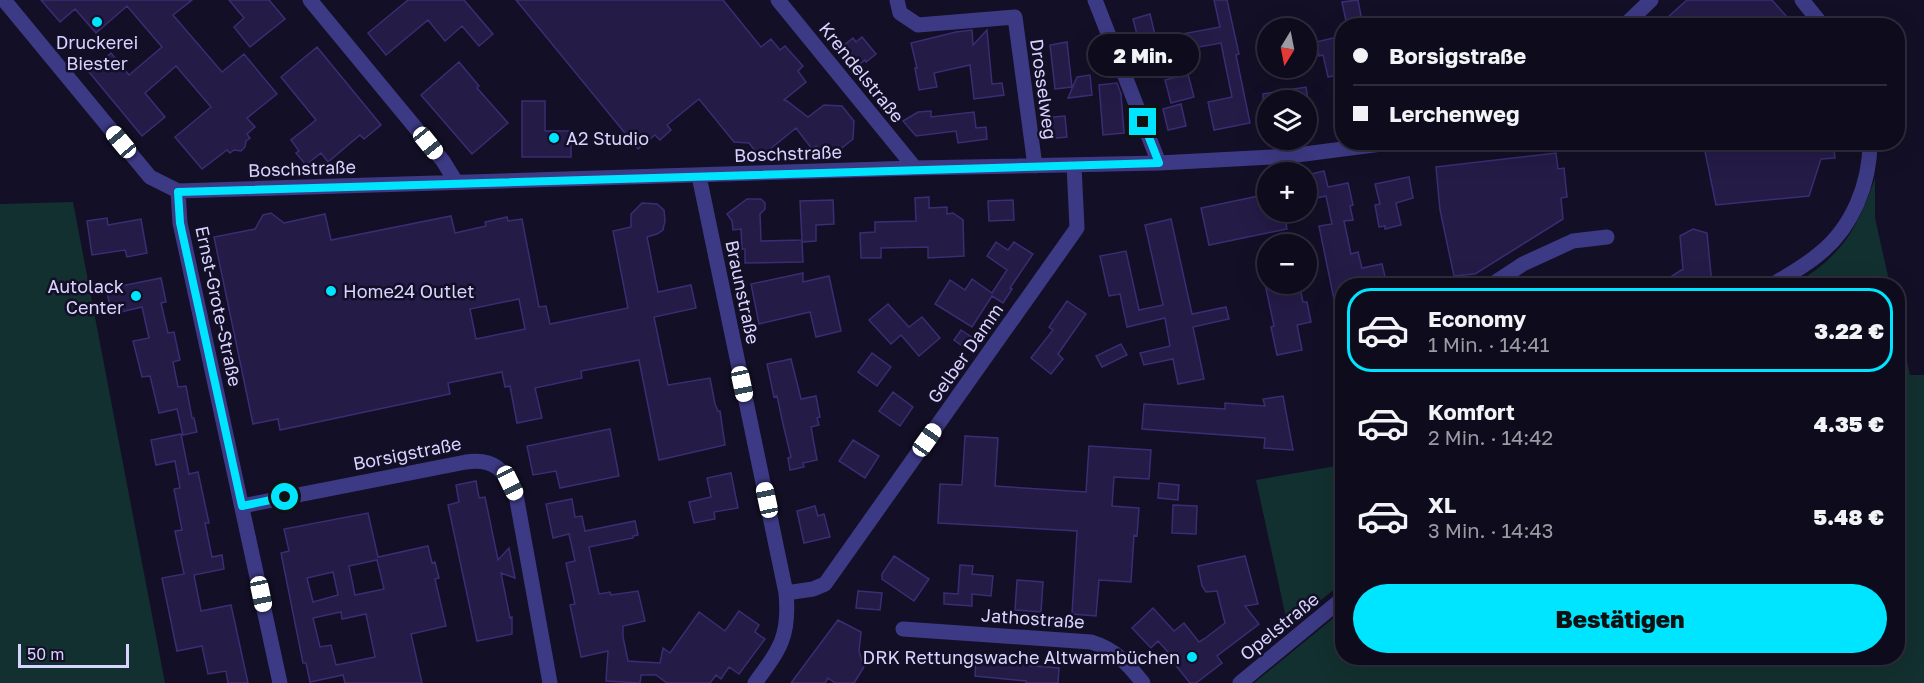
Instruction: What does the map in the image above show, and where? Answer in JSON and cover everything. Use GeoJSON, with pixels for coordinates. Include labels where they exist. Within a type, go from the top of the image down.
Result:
{"type":"FeatureCollection","features":[{"type":"Feature","properties":{"kind":"street"},"geometry":{"type":"LineString","coordinates":[[4,0],[150,177],[178,192]]}},
{"type":"Feature","properties":{"kind":"street"},"geometry":{"type":"LineString","coordinates":[[310,0],[442,161],[456,182]]}},
{"type":"Feature","properties":{"kind":"street","name":"Krendelstraße"},"geometry":{"type":"LineString","coordinates":[[778,0],[915,168]]}},
{"type":"Feature","properties":{"kind":"street","name":"Drosselweg"},"geometry":{"type":"LineString","coordinates":[[897,0],[900,13],[918,26],[1015,17],[1035,166]]}},
{"type":"Feature","properties":{"kind":"street"},"geometry":{"type":"LineString","coordinates":[[1095,0],[1159,163]]}},
{"type":"Feature","properties":{"kind":"street"},"geometry":{"type":"LineString","coordinates":[[1633,18],[1652,0]]}},
{"type":"Feature","properties":{"kind":"street"},"geometry":{"type":"LineString","coordinates":[[1802,0],[1817,18]]}},
{"type":"Feature","properties":{"kind":"street","name":"Boschstraße"},"geometry":{"type":"LineString","coordinates":[[178,192],[915,168],[1159,163],[1289,156],[1335,150]]}},
{"type":"Feature","properties":{"kind":"street"},"geometry":{"type":"LineString","coordinates":[[1783,278],[1820,254],[1837,238],[1860,198],[1866,176],[1869,150]]}},
{"type":"Feature","properties":{"kind":"street","name":"Gelber Damm"},"geometry":{"type":"LineString","coordinates":[[786,593],[813,589],[825,584],[1077,228],[1074,165]]}},
{"type":"Feature","properties":{"kind":"street","name":"Braunstraße"},"geometry":{"type":"LineString","coordinates":[[699,176],[786,593]]}},
{"type":"Feature","properties":{"kind":"street","name":"Ernst-Grote-Straße"},"geometry":{"type":"LineString","coordinates":[[178,192],[180,223],[280,683]]}},
{"type":"Feature","properties":{"kind":"street"},"geometry":{"type":"LineString","coordinates":[[1502,278],[1523,264],[1573,241],[1607,237]]}},
{"type":"Feature","properties":{"kind":"street","name":"Borsigstraße"},"geometry":{"type":"LineString","coordinates":[[242,506],[466,462],[480,460],[493,464],[504,474],[516,495],[550,683]]}},
{"type":"Feature","properties":{"kind":"street"},"geometry":{"type":"LineString","coordinates":[[755,683],[780,649],[787,619],[786,593]]}},
{"type":"Feature","properties":{"kind":"street","name":"Opelstraße"},"geometry":{"type":"LineString","coordinates":[[1239,683],[1335,605]]}},
{"type":"Feature","properties":{"kind":"street","name":"Jathostraße"},"geometry":{"type":"LineString","coordinates":[[903,629],[1091,642],[1105,646],[1122,658],[1143,683]]}},
{"type":"Feature","properties":{"kind":"green space"},"geometry":{"type":"Polygon","coordinates":[[[1875,178],[1875,218],[1888,278],[1804,278],[1824,263],[1846,240],[1875,178]]]}},
{"type":"Feature","properties":{"kind":"green space"},"geometry":{"type":"Polygon","coordinates":[[[73,202],[165,683],[0,683],[0,204],[73,202]]]}},
{"type":"Feature","properties":{"kind":"green space"},"geometry":{"type":"Polygon","coordinates":[[[1905,351],[1910,375],[1924,375],[1924,683],[1254,683],[1335,617],[1335,665],[1905,665],[1905,351]]]}},
{"type":"Feature","properties":{"kind":"green space"},"geometry":{"type":"Polygon","coordinates":[[[1335,466],[1335,589],[1288,627],[1256,480],[1335,466]]]}},
{"type":"Feature","properties":{"kind":"building"},"geometry":{"type":"Polygon","coordinates":[[[41,0],[192,0],[173,15],[222,72],[244,54],[277,94],[247,118],[255,127],[247,134],[250,138],[241,151],[234,150],[230,153],[227,150],[202,169],[175,137],[211,107],[176,66],[145,93],[165,117],[142,136],[89,72],[111,53],[129,75],[162,47],[127,6],[96,33],[75,9],[60,22],[41,0]]]}},
{"type":"Feature","properties":{"kind":"building"},"geometry":{"type":"Polygon","coordinates":[[[229,0],[269,0],[285,19],[250,47],[234,27],[244,18],[229,0]]]}},
{"type":"Feature","properties":{"kind":"building"},"geometry":{"type":"Polygon","coordinates":[[[408,0],[464,0],[493,34],[479,46],[462,26],[445,41],[428,20],[386,55],[368,33],[408,0]]]}},
{"type":"Feature","properties":{"kind":"building"},"geometry":{"type":"Polygon","coordinates":[[[516,0],[723,0],[761,47],[771,39],[780,50],[785,46],[803,66],[798,71],[806,82],[784,100],[808,117],[824,105],[842,106],[854,121],[853,139],[837,152],[820,150],[816,146],[812,149],[796,128],[764,154],[757,153],[749,143],[734,142],[699,99],[667,125],[671,130],[660,140],[655,135],[638,149],[516,0]]]}},
{"type":"Feature","properties":{"kind":"building"},"geometry":{"type":"Polygon","coordinates":[[[1214,0],[1227,0],[1239,54],[1236,55],[1250,123],[1214,130],[1208,102],[1232,97],[1221,43],[1160,54],[1161,57],[1144,62],[1133,19],[1150,14],[1156,39],[1220,27],[1214,0]]]}},
{"type":"Feature","properties":{"kind":"building"},"geometry":{"type":"Polygon","coordinates":[[[1358,0],[1361,18],[1345,18],[1342,2],[1358,0]]]}},
{"type":"Feature","properties":{"kind":"building"},"geometry":{"type":"Polygon","coordinates":[[[1687,0],[1772,0],[1788,18],[1667,18],[1687,0]]]}},
{"type":"Feature","properties":{"kind":"building"},"geometry":{"type":"Polygon","coordinates":[[[972,30],[973,45],[987,30],[992,84],[1002,83],[1004,95],[974,99],[970,65],[934,73],[937,87],[919,90],[911,43],[972,30]]]}},
{"type":"Feature","properties":{"kind":"building"},"geometry":{"type":"Polygon","coordinates":[[[862,37],[876,54],[860,64],[844,45],[853,38],[856,42],[862,37]]]}},
{"type":"Feature","properties":{"kind":"building"},"geometry":{"type":"Polygon","coordinates":[[[1335,38],[1335,76],[1328,77],[1323,55],[1319,56],[1317,42],[1335,38]]]}},
{"type":"Feature","properties":{"kind":"building"},"geometry":{"type":"Polygon","coordinates":[[[1067,42],[1072,87],[1055,89],[1050,45],[1067,42]]]}},
{"type":"Feature","properties":{"kind":"building"},"geometry":{"type":"Polygon","coordinates":[[[317,47],[381,125],[364,139],[360,135],[328,162],[321,153],[306,165],[296,153],[299,151],[291,140],[316,120],[281,77],[317,47]]]}},
{"type":"Feature","properties":{"kind":"building"},"geometry":{"type":"Polygon","coordinates":[[[459,62],[479,86],[477,88],[508,123],[472,154],[421,95],[459,62]]]}},
{"type":"Feature","properties":{"kind":"building"},"geometry":{"type":"Polygon","coordinates":[[[1188,74],[1194,97],[1171,103],[1165,80],[1188,74]]]}},
{"type":"Feature","properties":{"kind":"building"},"geometry":{"type":"Polygon","coordinates":[[[1090,75],[1092,95],[1068,98],[1077,77],[1090,75]]]}},
{"type":"Feature","properties":{"kind":"building"},"geometry":{"type":"Polygon","coordinates":[[[1117,83],[1121,94],[1124,133],[1103,135],[1099,85],[1117,83]]]}},
{"type":"Feature","properties":{"kind":"building"},"geometry":{"type":"Polygon","coordinates":[[[1306,87],[1306,90],[1288,90],[1306,87]]]}},
{"type":"Feature","properties":{"kind":"building"},"geometry":{"type":"Polygon","coordinates":[[[522,101],[545,101],[545,131],[571,131],[571,157],[522,157],[522,101]]]}},
{"type":"Feature","properties":{"kind":"building"},"geometry":{"type":"Polygon","coordinates":[[[1181,104],[1186,126],[1168,130],[1163,109],[1181,104]]]}},
{"type":"Feature","properties":{"kind":"building"},"geometry":{"type":"Polygon","coordinates":[[[931,111],[931,117],[974,112],[976,128],[986,127],[987,139],[958,143],[956,131],[916,136],[903,121],[918,112],[931,111]]]}},
{"type":"Feature","properties":{"kind":"building"},"geometry":{"type":"Polygon","coordinates":[[[1065,116],[1067,137],[1045,139],[1043,118],[1065,116]]]}},
{"type":"Feature","properties":{"kind":"building"},"geometry":{"type":"Polygon","coordinates":[[[1705,150],[1834,150],[1835,158],[1821,159],[1809,196],[1716,205],[1705,150]]]}},
{"type":"Feature","properties":{"kind":"building"},"geometry":{"type":"Polygon","coordinates":[[[1556,153],[1558,169],[1564,168],[1567,197],[1561,198],[1563,219],[1475,274],[1454,276],[1440,210],[1436,167],[1556,153]]]}},
{"type":"Feature","properties":{"kind":"building"},"geometry":{"type":"Polygon","coordinates":[[[1324,171],[1328,187],[1348,183],[1353,205],[1350,206],[1353,220],[1344,221],[1351,254],[1358,252],[1362,268],[1382,264],[1385,278],[1335,278],[1335,304],[1319,226],[1332,224],[1326,196],[1317,198],[1317,173],[1324,171]]]}},
{"type":"Feature","properties":{"kind":"building"},"geometry":{"type":"Polygon","coordinates":[[[1409,177],[1413,198],[1396,203],[1401,225],[1385,229],[1385,226],[1379,227],[1375,205],[1380,204],[1375,184],[1409,177]]]}},
{"type":"Feature","properties":{"kind":"building"},"geometry":{"type":"Polygon","coordinates":[[[1257,196],[1257,222],[1286,222],[1287,229],[1209,245],[1201,208],[1257,196]]]}},
{"type":"Feature","properties":{"kind":"building"},"geometry":{"type":"Polygon","coordinates":[[[929,197],[929,208],[947,207],[947,214],[953,213],[963,220],[964,256],[928,258],[928,247],[881,248],[881,258],[861,258],[860,233],[875,232],[875,222],[916,221],[915,198],[929,197]]]}},
{"type":"Feature","properties":{"kind":"building"},"geometry":{"type":"Polygon","coordinates":[[[747,199],[761,199],[765,203],[765,209],[760,214],[761,241],[802,240],[800,201],[833,200],[834,224],[816,225],[816,241],[802,242],[803,262],[745,263],[741,229],[733,230],[732,221],[727,214],[747,199]]]}},
{"type":"Feature","properties":{"kind":"building"},"geometry":{"type":"Polygon","coordinates":[[[1013,200],[1014,220],[989,221],[988,201],[1013,200]]]}},
{"type":"Feature","properties":{"kind":"building"},"geometry":{"type":"Polygon","coordinates":[[[642,203],[657,204],[664,210],[663,230],[647,237],[658,292],[691,285],[696,308],[654,317],[668,385],[710,378],[715,404],[720,411],[725,445],[659,460],[639,360],[581,371],[582,378],[535,388],[542,418],[517,423],[510,386],[505,387],[502,372],[448,383],[450,394],[280,430],[278,419],[253,424],[214,237],[255,229],[263,215],[271,213],[284,223],[325,214],[331,240],[451,216],[455,233],[486,226],[485,222],[507,217],[508,221],[522,219],[539,307],[546,306],[550,324],[628,308],[613,231],[631,227],[631,214],[642,203]],[[519,299],[470,309],[476,339],[525,329],[519,299]]]}},
{"type":"Feature","properties":{"kind":"building"},"geometry":{"type":"Polygon","coordinates":[[[107,218],[108,225],[141,219],[147,253],[127,257],[125,250],[92,255],[87,221],[107,218]]]}},
{"type":"Feature","properties":{"kind":"building"},"geometry":{"type":"Polygon","coordinates":[[[1171,219],[1192,314],[1226,307],[1229,319],[1193,327],[1204,379],[1178,384],[1173,359],[1144,365],[1140,353],[1170,346],[1165,318],[1127,327],[1120,294],[1109,296],[1100,256],[1126,251],[1139,310],[1163,305],[1145,225],[1171,219]]]}},
{"type":"Feature","properties":{"kind":"building"},"geometry":{"type":"Polygon","coordinates":[[[1693,229],[1707,233],[1711,278],[1669,278],[1683,269],[1680,236],[1693,229]]]}},
{"type":"Feature","properties":{"kind":"building"},"geometry":{"type":"Polygon","coordinates":[[[996,242],[1008,250],[1014,242],[1033,254],[1010,288],[1012,289],[1003,303],[992,296],[972,327],[935,304],[950,280],[965,290],[972,279],[992,293],[1007,270],[987,256],[996,242]]]}},
{"type":"Feature","properties":{"kind":"building"},"geometry":{"type":"Polygon","coordinates":[[[803,273],[803,282],[829,276],[841,331],[816,337],[810,312],[759,324],[751,284],[803,273]]]}},
{"type":"Feature","properties":{"kind":"building"},"geometry":{"type":"Polygon","coordinates":[[[161,278],[166,302],[161,303],[168,333],[174,332],[180,360],[173,362],[178,387],[186,386],[197,432],[183,435],[177,409],[159,413],[150,376],[142,377],[133,341],[149,338],[142,307],[112,314],[106,289],[161,278]]]}},
{"type":"Feature","properties":{"kind":"building"},"geometry":{"type":"Polygon","coordinates":[[[1267,294],[1301,294],[1303,302],[1307,302],[1311,322],[1297,325],[1302,350],[1277,355],[1271,327],[1274,326],[1267,294]]]}},
{"type":"Feature","properties":{"kind":"building"},"geometry":{"type":"Polygon","coordinates":[[[1067,301],[1086,314],[1058,354],[1063,359],[1051,374],[1031,358],[1053,330],[1049,327],[1067,301]]]}},
{"type":"Feature","properties":{"kind":"building"},"geometry":{"type":"Polygon","coordinates":[[[888,304],[909,327],[922,317],[940,338],[919,356],[901,335],[891,344],[869,320],[888,304]]]}},
{"type":"Feature","properties":{"kind":"building"},"geometry":{"type":"Polygon","coordinates":[[[961,330],[973,338],[965,348],[954,340],[961,330]]]}},
{"type":"Feature","properties":{"kind":"building"},"geometry":{"type":"Polygon","coordinates":[[[1121,344],[1127,355],[1102,367],[1096,356],[1121,344]]]}},
{"type":"Feature","properties":{"kind":"building"},"geometry":{"type":"Polygon","coordinates":[[[872,353],[891,367],[877,386],[858,372],[872,353]]]}},
{"type":"Feature","properties":{"kind":"building"},"geometry":{"type":"Polygon","coordinates":[[[791,359],[801,399],[816,396],[820,417],[817,418],[819,425],[811,427],[817,460],[803,463],[804,467],[790,470],[788,458],[791,457],[767,364],[791,359]]]}},
{"type":"Feature","properties":{"kind":"building"},"geometry":{"type":"Polygon","coordinates":[[[893,392],[913,407],[900,426],[879,411],[893,392]]]}},
{"type":"Feature","properties":{"kind":"building"},"geometry":{"type":"Polygon","coordinates":[[[1283,396],[1293,450],[1264,448],[1265,438],[1142,429],[1144,404],[1225,409],[1225,403],[1265,406],[1263,399],[1283,396]]]}},
{"type":"Feature","properties":{"kind":"building"},"geometry":{"type":"Polygon","coordinates":[[[610,429],[619,476],[560,488],[556,471],[533,475],[527,446],[610,429]]]}},
{"type":"Feature","properties":{"kind":"building"},"geometry":{"type":"Polygon","coordinates":[[[181,434],[189,474],[198,472],[209,523],[205,523],[212,557],[222,555],[224,569],[194,575],[201,611],[231,605],[248,683],[228,683],[226,671],[208,674],[202,646],[177,651],[162,578],[184,574],[175,531],[182,530],[174,489],[180,488],[175,461],[156,465],[151,440],[181,434]]]}},
{"type":"Feature","properties":{"kind":"building"},"geometry":{"type":"Polygon","coordinates":[[[965,436],[998,438],[995,486],[1086,492],[1089,446],[1151,450],[1149,479],[1114,477],[1112,506],[1139,508],[1137,536],[1134,535],[1131,582],[1099,580],[1096,616],[1072,614],[1077,531],[938,523],[940,484],[962,485],[965,436]]]}},
{"type":"Feature","properties":{"kind":"building"},"geometry":{"type":"Polygon","coordinates":[[[853,440],[879,456],[865,478],[839,461],[853,440]]]}},
{"type":"Feature","properties":{"kind":"building"},"geometry":{"type":"Polygon","coordinates":[[[731,473],[738,508],[714,512],[715,519],[694,523],[689,502],[711,497],[707,478],[731,473]]]}},
{"type":"Feature","properties":{"kind":"building"},"geometry":{"type":"Polygon","coordinates":[[[476,481],[479,498],[485,497],[498,560],[509,548],[515,578],[501,573],[510,618],[512,617],[512,634],[477,641],[448,505],[459,502],[456,485],[476,481]]]}},
{"type":"Feature","properties":{"kind":"building"},"geometry":{"type":"Polygon","coordinates":[[[1159,483],[1179,485],[1178,500],[1158,498],[1159,483]]]}},
{"type":"Feature","properties":{"kind":"building"},"geometry":{"type":"Polygon","coordinates":[[[572,499],[575,517],[582,516],[585,531],[635,521],[638,535],[633,538],[589,547],[599,594],[610,592],[611,595],[638,591],[645,621],[623,626],[628,661],[660,663],[663,648],[670,653],[699,612],[725,631],[739,611],[759,625],[755,632],[765,639],[739,674],[729,667],[721,679],[716,675],[710,683],[667,683],[656,675],[641,675],[640,683],[606,681],[608,651],[581,657],[570,605],[575,604],[566,563],[575,561],[569,534],[553,538],[546,504],[572,499]]]}},
{"type":"Feature","properties":{"kind":"building"},"geometry":{"type":"Polygon","coordinates":[[[1173,505],[1197,506],[1196,534],[1172,533],[1173,505]]]}},
{"type":"Feature","properties":{"kind":"building"},"geometry":{"type":"Polygon","coordinates":[[[815,506],[818,516],[824,514],[830,537],[804,543],[797,511],[815,506]]]}},
{"type":"Feature","properties":{"kind":"building"},"geometry":{"type":"Polygon","coordinates":[[[368,513],[378,557],[428,546],[439,578],[435,579],[446,626],[411,634],[422,683],[345,683],[343,675],[310,682],[306,663],[303,663],[281,553],[289,551],[284,529],[368,513]],[[377,560],[349,566],[355,595],[384,589],[377,560]],[[333,572],[307,578],[313,602],[338,595],[333,572]],[[341,612],[313,618],[320,647],[331,645],[336,665],[375,657],[366,614],[342,619],[341,612]]]}},
{"type":"Feature","properties":{"kind":"building"},"geometry":{"type":"Polygon","coordinates":[[[894,556],[929,579],[914,601],[882,579],[882,574],[894,556]]]}},
{"type":"Feature","properties":{"kind":"building"},"geometry":{"type":"Polygon","coordinates":[[[1245,556],[1258,604],[1245,606],[1259,624],[1217,656],[1222,663],[1196,683],[1190,683],[1173,662],[1175,660],[1158,641],[1151,648],[1132,628],[1153,608],[1174,631],[1184,623],[1199,642],[1204,639],[1225,623],[1217,591],[1206,592],[1202,586],[1198,566],[1245,556]]]}},
{"type":"Feature","properties":{"kind":"building"},"geometry":{"type":"Polygon","coordinates":[[[960,565],[973,566],[972,574],[993,576],[991,596],[972,594],[972,606],[944,604],[944,593],[958,594],[960,565]]]}},
{"type":"Feature","properties":{"kind":"building"},"geometry":{"type":"Polygon","coordinates":[[[1017,580],[1043,582],[1041,612],[1015,610],[1017,580]]]}},
{"type":"Feature","properties":{"kind":"building"},"geometry":{"type":"Polygon","coordinates":[[[858,591],[882,593],[880,610],[856,608],[858,591]]]}},
{"type":"Feature","properties":{"kind":"building"},"geometry":{"type":"Polygon","coordinates":[[[838,620],[861,632],[859,651],[864,667],[854,683],[835,683],[828,678],[825,683],[791,683],[838,620]]]}},
{"type":"Feature","properties":{"kind":"building"},"geometry":{"type":"Polygon","coordinates":[[[976,661],[1059,668],[1058,683],[1026,683],[1026,681],[975,676],[976,661]]]}},
{"type":"Feature","properties":{"kind":"place","name":"Druckerei Biester"},"geometry":{"type":"Point","coordinates":[97,22]}},
{"type":"Feature","properties":{"kind":"place","name":"A2 Studio"},"geometry":{"type":"Point","coordinates":[554,138]}},
{"type":"Feature","properties":{"kind":"place","name":"Home24 Outlet"},"geometry":{"type":"Point","coordinates":[331,291]}},
{"type":"Feature","properties":{"kind":"place","name":"Autolack Center"},"geometry":{"type":"Point","coordinates":[136,296]}},
{"type":"Feature","properties":{"kind":"place","name":"DRK Rettungswache Altwarmbüchen"},"geometry":{"type":"Point","coordinates":[1192,657]}},
{"type":"Feature","properties":{"kind":"route"},"geometry":{"type":"LineString","coordinates":[[285,497],[242,506],[180,223],[178,192],[915,168],[1159,163],[1143,122]]}}]}
